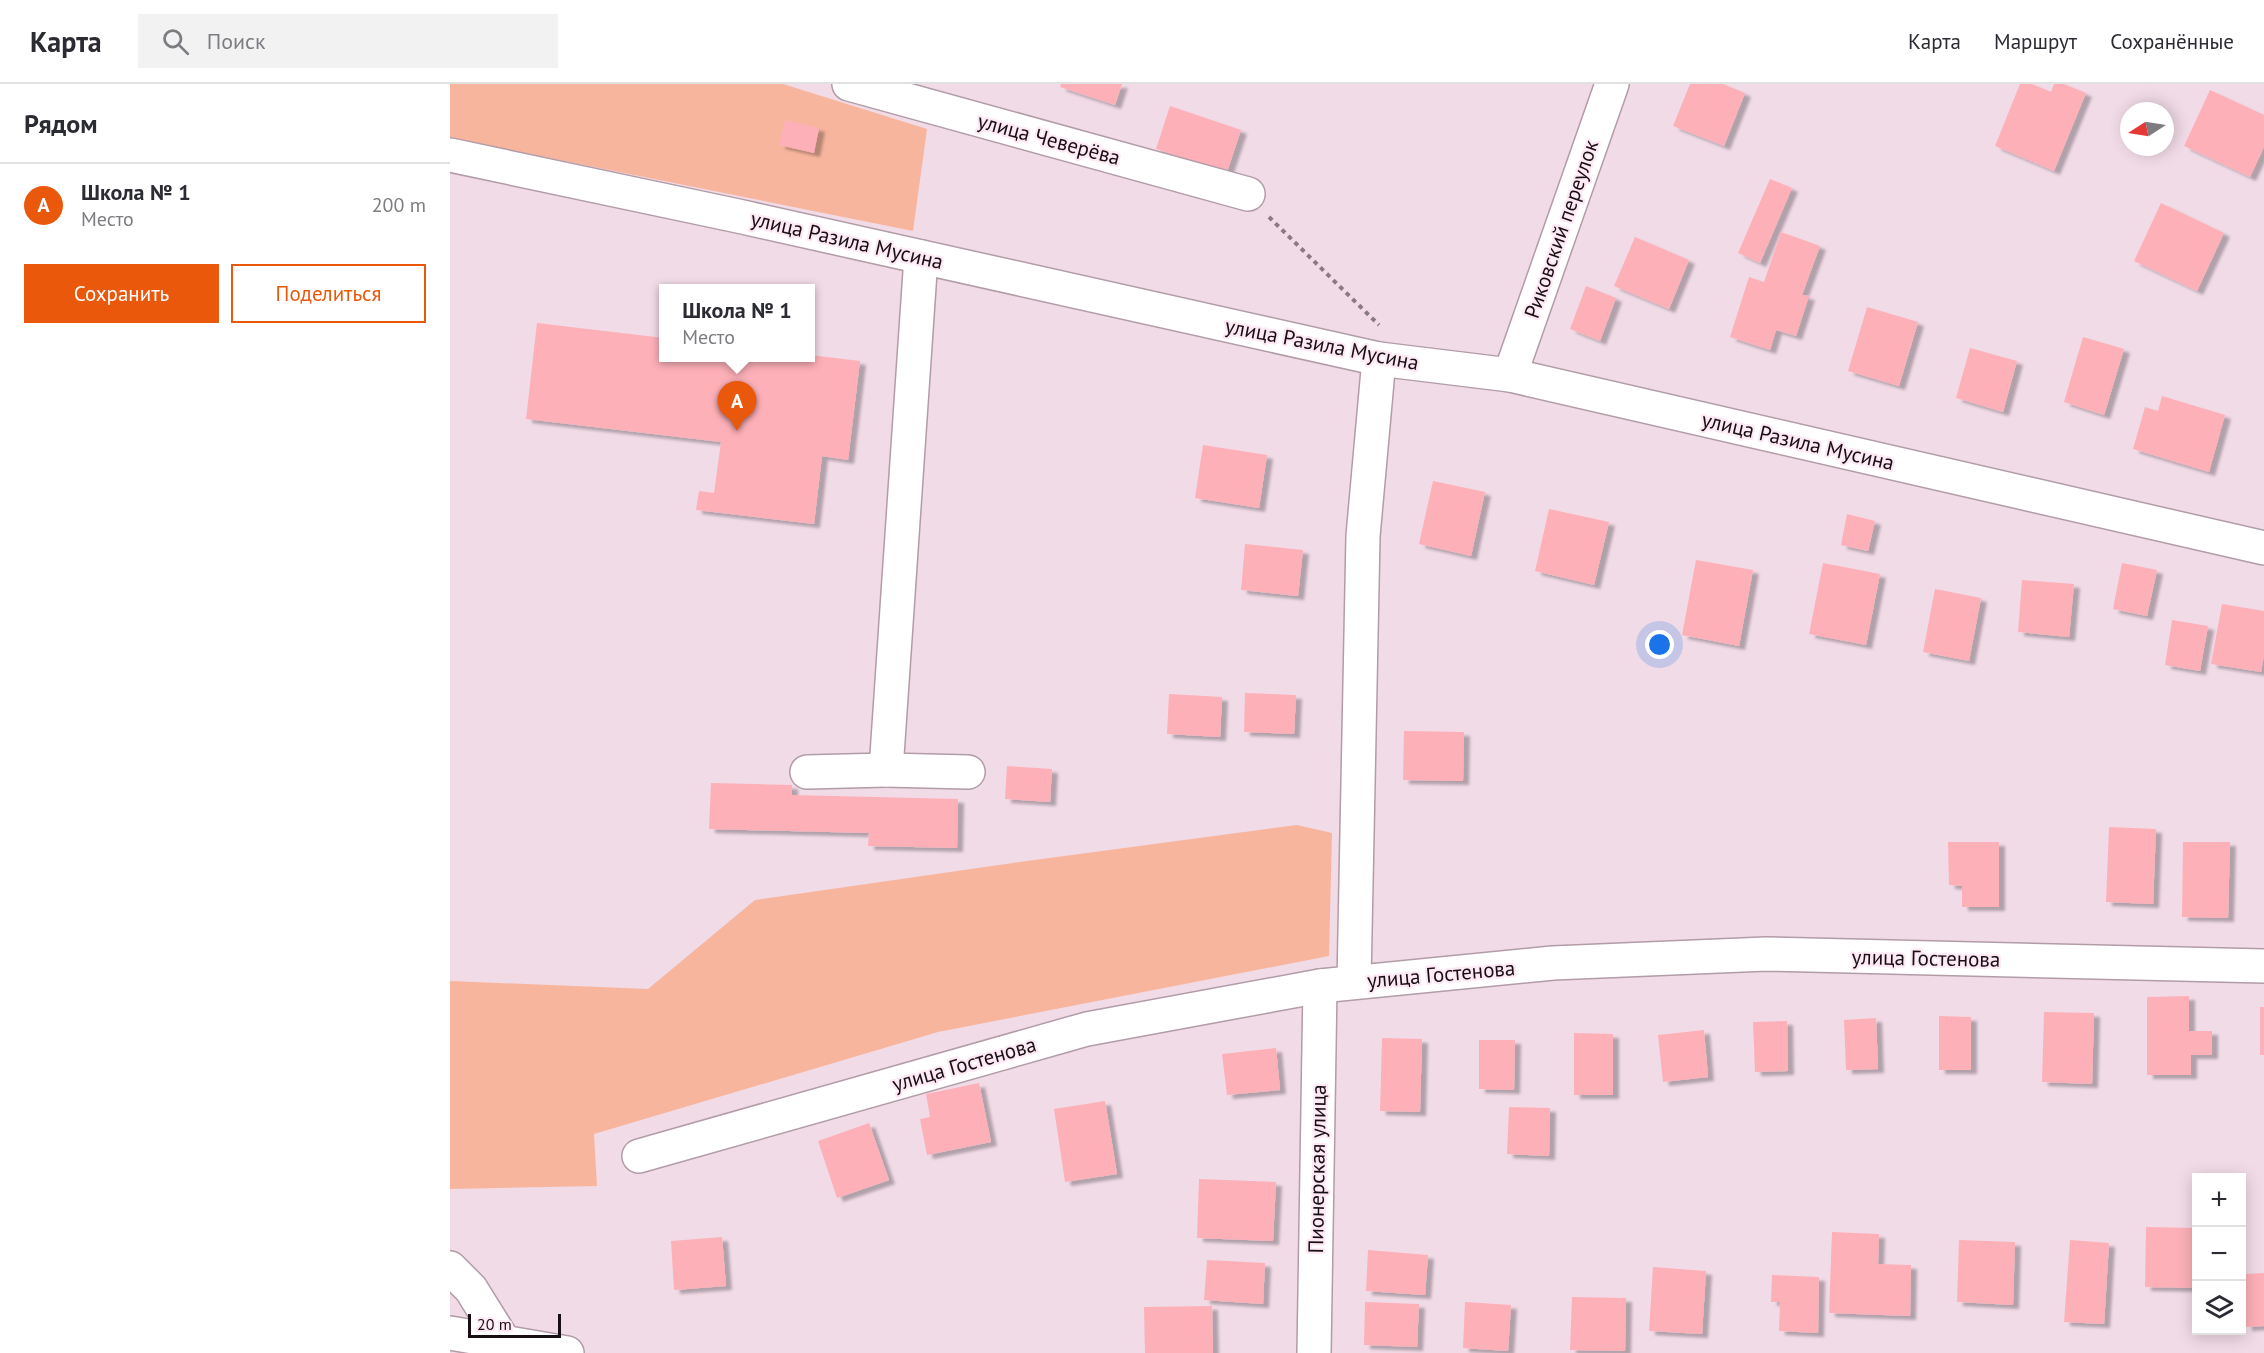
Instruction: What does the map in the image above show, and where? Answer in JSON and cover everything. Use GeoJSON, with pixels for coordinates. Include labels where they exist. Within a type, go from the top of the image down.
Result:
{"type":"FeatureCollection","features":[{"type":"Feature","properties":{"kind":"street","name":"улица Чеверёва"},"geometry":{"type":"LineString","coordinates":[[849,84],[1248,195]]}},
{"type":"Feature","properties":{"kind":"street","name":"Риковский переулок"},"geometry":{"type":"LineString","coordinates":[[1510,375],[1612,84]]}},
{"type":"Feature","properties":{"kind":"street","name":"улица Разила Мусина"},"geometry":{"type":"LineString","coordinates":[[450,155],[1379,359],[1510,375],[2264,548]]}},
{"type":"Feature","properties":{"kind":"street"},"geometry":{"type":"LineString","coordinates":[[886,770],[921,257]]}},
{"type":"Feature","properties":{"kind":"street"},"geometry":{"type":"LineString","coordinates":[[1354,982],[1363,536],[1379,359]]}},
{"type":"Feature","properties":{"kind":"street"},"geometry":{"type":"LineString","coordinates":[[807,772],[886,770],[968,772]]}},
{"type":"Feature","properties":{"kind":"street","name":"улица Гостенова"},"geometry":{"type":"LineString","coordinates":[[639,1156],[1088,1029],[1320,986],[1354,982],[1553,963],[1766,954],[2264,966]]}},
{"type":"Feature","properties":{"kind":"street","name":"Пионерская улица"},"geometry":{"type":"LineString","coordinates":[[1314,1353],[1320,986]]}},
{"type":"Feature","properties":{"kind":"street"},"geometry":{"type":"LineString","coordinates":[[450,1268],[471,1289],[504,1342]]}},
{"type":"Feature","properties":{"kind":"street"},"geometry":{"type":"LineString","coordinates":[[450,1333],[567,1353]]}},
{"type":"Feature","properties":{"kind":"path"},"geometry":{"type":"LineString","coordinates":[[1248,195],[1380,326]]}},
{"type":"Feature","properties":{"kind":"shaded area"},"geometry":{"type":"Polygon","coordinates":[[[450,84],[783,84],[927,129],[913,231],[450,138],[450,84]]]}},
{"type":"Feature","properties":{"kind":"shaded area"},"geometry":{"type":"Polygon","coordinates":[[[1297,825],[1332,833],[1329,956],[938,1032],[594,1134],[597,1186],[450,1189],[450,981],[648,989],[755,900],[1297,825]]]}},
{"type":"Feature","properties":{"kind":"building"},"geometry":{"type":"Polygon","coordinates":[[[1061,84],[1122,84],[1115,105],[1060,87],[1061,84]]]}},
{"type":"Feature","properties":{"kind":"building"},"geometry":{"type":"Polygon","coordinates":[[[1690,84],[1723,84],[1745,93],[1724,146],[1673,126],[1690,84]]]}},
{"type":"Feature","properties":{"kind":"building"},"geometry":{"type":"Polygon","coordinates":[[[2020,84],[2032,84],[2051,92],[2054,84],[2064,84],[2086,93],[2054,171],[1995,146],[2020,84]]]}},
{"type":"Feature","properties":{"kind":"building"},"geometry":{"type":"Polygon","coordinates":[[[2210,90],[2264,115],[2264,147],[2250,177],[2184,146],[2210,90]]]}},
{"type":"Feature","properties":{"kind":"building"},"geometry":{"type":"Polygon","coordinates":[[[1170,106],[1241,130],[1227,172],[1156,149],[1170,106]]]}},
{"type":"Feature","properties":{"kind":"building"},"geometry":{"type":"Polygon","coordinates":[[[785,120],[819,128],[814,153],[779,145],[785,120]]]}},
{"type":"Feature","properties":{"kind":"building"},"geometry":{"type":"Polygon","coordinates":[[[1770,179],[1792,188],[1760,263],[1738,253],[1770,179]]]}},
{"type":"Feature","properties":{"kind":"building"},"geometry":{"type":"Polygon","coordinates":[[[2161,203],[2224,233],[2197,291],[2134,261],[2161,203]]]}},
{"type":"Feature","properties":{"kind":"building"},"geometry":{"type":"Polygon","coordinates":[[[1781,232],[1820,246],[1802,295],[1809,296],[1796,336],[1776,330],[1770,350],[1730,337],[1749,277],[1764,282],[1781,232]]]}},
{"type":"Feature","properties":{"kind":"building"},"geometry":{"type":"Polygon","coordinates":[[[1635,237],[1689,260],[1669,309],[1614,286],[1635,237]]]}},
{"type":"Feature","properties":{"kind":"building"},"geometry":{"type":"Polygon","coordinates":[[[1586,286],[1616,298],[1600,341],[1570,329],[1586,286]]]}},
{"type":"Feature","properties":{"kind":"building"},"geometry":{"type":"Polygon","coordinates":[[[1867,307],[1918,322],[1899,386],[1848,371],[1867,307]]]}},
{"type":"Feature","properties":{"kind":"building"},"geometry":{"type":"Polygon","coordinates":[[[537,323],[659,337],[659,362],[815,362],[815,356],[860,361],[848,460],[822,456],[814,524],[696,510],[699,491],[714,493],[721,442],[526,419],[537,323]]]}},
{"type":"Feature","properties":{"kind":"building"},"geometry":{"type":"Polygon","coordinates":[[[2083,337],[2124,349],[2104,415],[2064,402],[2083,337]]]}},
{"type":"Feature","properties":{"kind":"building"},"geometry":{"type":"Polygon","coordinates":[[[1970,348],[2017,361],[2003,412],[1956,398],[1970,348]]]}},
{"type":"Feature","properties":{"kind":"building"},"geometry":{"type":"Polygon","coordinates":[[[2162,396],[2225,415],[2209,472],[2133,449],[2145,407],[2158,411],[2162,396]]]}},
{"type":"Feature","properties":{"kind":"building"},"geometry":{"type":"Polygon","coordinates":[[[1203,445],[1267,455],[1259,508],[1195,498],[1203,445]]]}},
{"type":"Feature","properties":{"kind":"building"},"geometry":{"type":"Polygon","coordinates":[[[1433,481],[1485,492],[1471,556],[1419,544],[1433,481]]]}},
{"type":"Feature","properties":{"kind":"building"},"geometry":{"type":"Polygon","coordinates":[[[1549,509],[1609,522],[1594,585],[1535,571],[1549,509]]]}},
{"type":"Feature","properties":{"kind":"building"},"geometry":{"type":"Polygon","coordinates":[[[1847,514],[1875,521],[1868,551],[1841,545],[1847,514]]]}},
{"type":"Feature","properties":{"kind":"building"},"geometry":{"type":"Polygon","coordinates":[[[1245,544],[1303,550],[1298,596],[1241,590],[1245,544]]]}},
{"type":"Feature","properties":{"kind":"building"},"geometry":{"type":"Polygon","coordinates":[[[1696,560],[1753,570],[1739,646],[1682,635],[1696,560]]]}},
{"type":"Feature","properties":{"kind":"building"},"geometry":{"type":"Polygon","coordinates":[[[1823,563],[1880,574],[1866,645],[1809,634],[1823,563]]]}},
{"type":"Feature","properties":{"kind":"building"},"geometry":{"type":"Polygon","coordinates":[[[2122,563],[2157,570],[2147,616],[2113,609],[2122,563]]]}},
{"type":"Feature","properties":{"kind":"building"},"geometry":{"type":"Polygon","coordinates":[[[2022,580],[2074,584],[2069,637],[2018,632],[2022,580]]]}},
{"type":"Feature","properties":{"kind":"building"},"geometry":{"type":"Polygon","coordinates":[[[1935,589],[1981,598],[1969,661],[1923,652],[1935,589]]]}},
{"type":"Feature","properties":{"kind":"building"},"geometry":{"type":"Polygon","coordinates":[[[2222,604],[2264,611],[2264,655],[2261,672],[2211,664],[2222,604]]]}},
{"type":"Feature","properties":{"kind":"building"},"geometry":{"type":"Polygon","coordinates":[[[2172,620],[2208,626],[2200,671],[2165,665],[2172,620]]]}},
{"type":"Feature","properties":{"kind":"building"},"geometry":{"type":"Polygon","coordinates":[[[1245,693],[1296,695],[1294,734],[1244,732],[1245,693]]]}},
{"type":"Feature","properties":{"kind":"building"},"geometry":{"type":"Polygon","coordinates":[[[1169,694],[1222,697],[1220,737],[1167,734],[1169,694]]]}},
{"type":"Feature","properties":{"kind":"building"},"geometry":{"type":"Polygon","coordinates":[[[1404,731],[1464,732],[1463,781],[1403,780],[1404,731]]]}},
{"type":"Feature","properties":{"kind":"building"},"geometry":{"type":"Polygon","coordinates":[[[1007,766],[1052,769],[1050,802],[1005,799],[1007,766]]]}},
{"type":"Feature","properties":{"kind":"building"},"geometry":{"type":"Polygon","coordinates":[[[711,783],[792,785],[792,795],[958,799],[957,848],[868,846],[869,833],[709,829],[711,783]]]}},
{"type":"Feature","properties":{"kind":"building"},"geometry":{"type":"Polygon","coordinates":[[[2109,827],[2156,829],[2153,904],[2106,902],[2109,827]]]}},
{"type":"Feature","properties":{"kind":"building"},"geometry":{"type":"Polygon","coordinates":[[[1948,842],[1999,842],[1999,907],[1962,907],[1962,886],[1949,885],[1948,842]]]}},
{"type":"Feature","properties":{"kind":"building"},"geometry":{"type":"Polygon","coordinates":[[[2183,842],[2230,842],[2228,918],[2182,917],[2183,842]]]}},
{"type":"Feature","properties":{"kind":"building"},"geometry":{"type":"Polygon","coordinates":[[[2189,996],[2189,1031],[2212,1031],[2212,1055],[2191,1055],[2191,1075],[2147,1075],[2147,997],[2189,996]]]}},
{"type":"Feature","properties":{"kind":"building"},"geometry":{"type":"Polygon","coordinates":[[[2260,1007],[2264,1007],[2264,1055],[2260,1055],[2260,1007]]]}},
{"type":"Feature","properties":{"kind":"building"},"geometry":{"type":"Polygon","coordinates":[[[2044,1012],[2094,1013],[2092,1084],[2042,1082],[2044,1012]]]}},
{"type":"Feature","properties":{"kind":"building"},"geometry":{"type":"Polygon","coordinates":[[[1939,1016],[1971,1017],[1971,1070],[1939,1070],[1939,1016]]]}},
{"type":"Feature","properties":{"kind":"building"},"geometry":{"type":"Polygon","coordinates":[[[1876,1018],[1878,1069],[1846,1070],[1844,1020],[1876,1018]]]}},
{"type":"Feature","properties":{"kind":"building"},"geometry":{"type":"Polygon","coordinates":[[[1787,1021],[1788,1071],[1755,1072],[1753,1022],[1787,1021]]]}},
{"type":"Feature","properties":{"kind":"building"},"geometry":{"type":"Polygon","coordinates":[[[1704,1030],[1708,1077],[1663,1082],[1658,1035],[1704,1030]]]}},
{"type":"Feature","properties":{"kind":"building"},"geometry":{"type":"Polygon","coordinates":[[[1574,1033],[1613,1034],[1613,1095],[1574,1095],[1574,1033]]]}},
{"type":"Feature","properties":{"kind":"building"},"geometry":{"type":"Polygon","coordinates":[[[1382,1038],[1422,1039],[1420,1112],[1380,1111],[1382,1038]]]}},
{"type":"Feature","properties":{"kind":"building"},"geometry":{"type":"Polygon","coordinates":[[[1479,1040],[1515,1040],[1514,1090],[1479,1089],[1479,1040]]]}},
{"type":"Feature","properties":{"kind":"building"},"geometry":{"type":"Polygon","coordinates":[[[1276,1048],[1280,1090],[1227,1095],[1222,1054],[1276,1048]]]}},
{"type":"Feature","properties":{"kind":"building"},"geometry":{"type":"Polygon","coordinates":[[[979,1083],[991,1142],[927,1155],[920,1119],[930,1117],[926,1094],[979,1083]]]}},
{"type":"Feature","properties":{"kind":"building"},"geometry":{"type":"Polygon","coordinates":[[[1105,1101],[1117,1174],[1065,1182],[1054,1109],[1105,1101]]]}},
{"type":"Feature","properties":{"kind":"building"},"geometry":{"type":"Polygon","coordinates":[[[1509,1107],[1550,1108],[1549,1156],[1507,1154],[1509,1107]]]}},
{"type":"Feature","properties":{"kind":"building"},"geometry":{"type":"Polygon","coordinates":[[[869,1123],[889,1180],[837,1198],[818,1141],[869,1123]]]}},
{"type":"Feature","properties":{"kind":"building"},"geometry":{"type":"Polygon","coordinates":[[[1199,1179],[1276,1182],[1273,1241],[1197,1238],[1199,1179]]]}},
{"type":"Feature","properties":{"kind":"building"},"geometry":{"type":"Polygon","coordinates":[[[2146,1227],[2192,1228],[2192,1288],[2145,1287],[2146,1227]]]}},
{"type":"Feature","properties":{"kind":"building"},"geometry":{"type":"Polygon","coordinates":[[[1832,1232],[1879,1234],[1878,1264],[1911,1265],[1910,1316],[1829,1313],[1832,1232]]]}},
{"type":"Feature","properties":{"kind":"building"},"geometry":{"type":"Polygon","coordinates":[[[722,1237],[726,1286],[674,1290],[671,1241],[722,1237]]]}},
{"type":"Feature","properties":{"kind":"building"},"geometry":{"type":"Polygon","coordinates":[[[1959,1240],[2015,1242],[2013,1305],[1957,1302],[1959,1240]]]}},
{"type":"Feature","properties":{"kind":"building"},"geometry":{"type":"Polygon","coordinates":[[[2070,1240],[2109,1243],[2104,1324],[2064,1322],[2070,1240]]]}},
{"type":"Feature","properties":{"kind":"building"},"geometry":{"type":"Polygon","coordinates":[[[1368,1250],[1428,1255],[1425,1295],[1366,1291],[1368,1250]]]}},
{"type":"Feature","properties":{"kind":"building"},"geometry":{"type":"Polygon","coordinates":[[[1207,1260],[1265,1263],[1263,1304],[1204,1300],[1207,1260]]]}},
{"type":"Feature","properties":{"kind":"building"},"geometry":{"type":"Polygon","coordinates":[[[1653,1267],[1706,1271],[1702,1334],[1649,1331],[1653,1267]]]}},
{"type":"Feature","properties":{"kind":"building"},"geometry":{"type":"Polygon","coordinates":[[[2264,1273],[2264,1326],[2246,1327],[2246,1274],[2264,1273]]]}},
{"type":"Feature","properties":{"kind":"building"},"geometry":{"type":"Polygon","coordinates":[[[1772,1275],[1819,1277],[1818,1333],[1779,1331],[1780,1302],[1771,1302],[1772,1275]]]}},
{"type":"Feature","properties":{"kind":"building"},"geometry":{"type":"Polygon","coordinates":[[[1572,1297],[1626,1298],[1625,1351],[1570,1350],[1572,1297]]]}},
{"type":"Feature","properties":{"kind":"building"},"geometry":{"type":"Polygon","coordinates":[[[1365,1302],[1419,1304],[1417,1347],[1364,1345],[1365,1302]]]}},
{"type":"Feature","properties":{"kind":"building"},"geometry":{"type":"Polygon","coordinates":[[[1465,1302],[1511,1305],[1508,1351],[1463,1348],[1465,1302]]]}},
{"type":"Feature","properties":{"kind":"building"},"geometry":{"type":"Polygon","coordinates":[[[1212,1306],[1213,1353],[1145,1353],[1144,1307],[1212,1306]]]}},
{"type":"Feature","properties":{"kind":"place","name":"Школа № 1"},"geometry":{"type":"Point","coordinates":[737,431]}}]}
